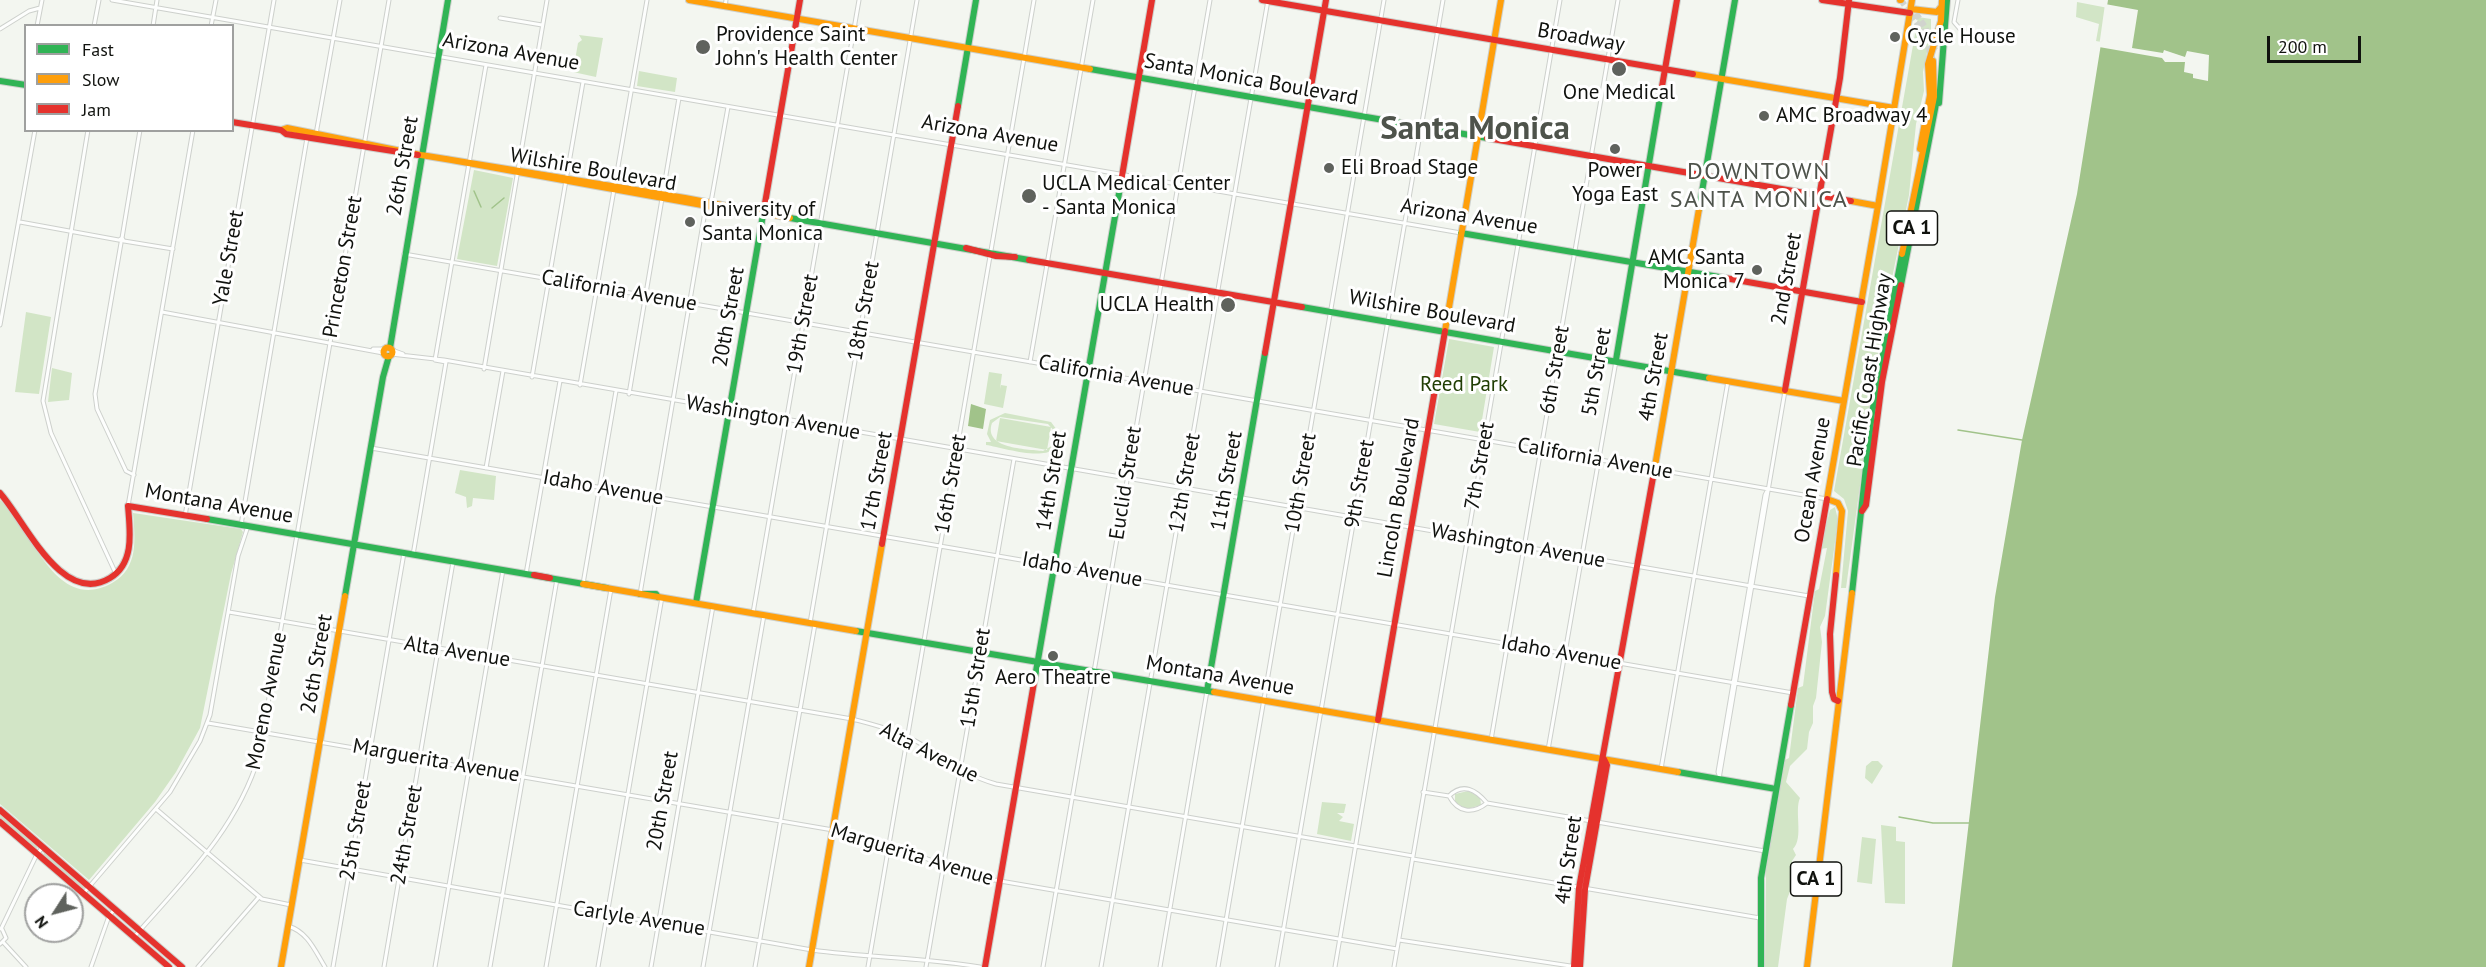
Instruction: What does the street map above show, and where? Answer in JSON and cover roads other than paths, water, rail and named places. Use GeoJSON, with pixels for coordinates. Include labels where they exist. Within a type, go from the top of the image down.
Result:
{"type":"FeatureCollection","features":[{"type":"Feature","properties":{"kind":"main road","name":"26th Street"},"geometry":{"type":"LineString","coordinates":[[281,967],[448,0]]}},
{"type":"Feature","properties":{"kind":"main road","name":"Santa Monica Boulevard"},"geometry":{"type":"LineString","coordinates":[[689,0],[725,3],[797,19],[1878,206]]}},
{"type":"Feature","properties":{"kind":"main road","name":"20th Street"},"geometry":{"type":"LineString","coordinates":[[696,603],[800,0]]}},
{"type":"Feature","properties":{"kind":"main road","name":"17th Street"},"geometry":{"type":"LineString","coordinates":[[809,967],[976,0]]}},
{"type":"Feature","properties":{"kind":"main road","name":"14th Street"},"geometry":{"type":"LineString","coordinates":[[985,967],[1152,0]]}},
{"type":"Feature","properties":{"kind":"main road","name":"Broadway"},"geometry":{"type":"LineString","coordinates":[[1266,0],[1894,108]]}},
{"type":"Feature","properties":{"kind":"main road","name":"11th Street"},"geometry":{"type":"LineString","coordinates":[[1207,691],[1326,0]]}},
{"type":"Feature","properties":{"kind":"main road","name":"Lincoln Boulevard"},"geometry":{"type":"LineString","coordinates":[[1378,720],[1501,0]]}},
{"type":"Feature","properties":{"kind":"main road","name":"5th Street"},"geometry":{"type":"LineString","coordinates":[[1616,360],[1677,0]]}},
{"type":"Feature","properties":{"kind":"main road","name":"4th Street"},"geometry":{"type":"LineString","coordinates":[[1576,967],[1582,888],[1607,765],[1604,759],[1735,0]]}},
{"type":"Feature","properties":{"kind":"main road"},"geometry":{"type":"LineString","coordinates":[[1822,0],[1910,11],[1937,12],[1944,0]]}},
{"type":"Feature","properties":{"kind":"main road","name":"Ocean Avenue"},"geometry":{"type":"LineString","coordinates":[[1761,967],[1760,885],[1765,851],[1862,302],[1912,0]]}},
{"type":"Feature","properties":{"kind":"main road"},"geometry":{"type":"LineString","coordinates":[[1930,138],[1941,91],[1944,0]]}},
{"type":"Feature","properties":{"kind":"main road"},"geometry":{"type":"LineString","coordinates":[[1918,166],[1930,94],[1928,63],[1941,21],[1944,0]]}},
{"type":"Feature","properties":{"kind":"main road","name":"2nd Street"},"geometry":{"type":"LineString","coordinates":[[1785,390],[1850,2]]}},
{"type":"Feature","properties":{"kind":"main road","name":"Pacific Coast Highway"},"geometry":{"type":"LineString","coordinates":[[1838,702],[1861,505],[1885,334],[1934,97],[1935,59],[1939,84],[1930,138],[1873,426]]}},
{"type":"Feature","properties":{"kind":"main road"},"geometry":{"type":"LineString","coordinates":[[0,81],[24,85]]}},
{"type":"Feature","properties":{"kind":"main road","name":"Wilshire Boulevard"},"geometry":{"type":"LineString","coordinates":[[234,122],[281,130],[286,134],[316,136],[364,144],[1728,379],[1844,401]]}},
{"type":"Feature","properties":{"kind":"main road","name":"Arizona Avenue"},"geometry":{"type":"LineString","coordinates":[[1461,233],[1519,241],[1862,302]]}},
{"type":"Feature","properties":{"kind":"main road"},"geometry":{"type":"LineString","coordinates":[[0,493],[17,511],[51,564],[64,576],[87,584],[104,582],[116,574]]}},
{"type":"Feature","properties":{"kind":"main road"},"geometry":{"type":"LineString","coordinates":[[1827,499],[1841,506],[1843,513],[1830,634],[1831,684],[1833,697],[1838,702]]}},
{"type":"Feature","properties":{"kind":"main road","name":"Montana Avenue"},"geometry":{"type":"LineString","coordinates":[[116,574],[127,559],[130,548],[128,506],[1434,731],[1719,777],[1776,789]]}},
{"type":"Feature","properties":{"kind":"main road","name":"CA 1"},"geometry":{"type":"LineString","coordinates":[[1807,967],[1838,702]]}},
{"type":"Feature","properties":{"kind":"main road"},"geometry":{"type":"LineString","coordinates":[[0,810],[182,967]]}},
{"type":"Feature","properties":{"kind":"main road"},"geometry":{"type":"LineString","coordinates":[[0,822],[70,883]]}},
{"type":"Feature","properties":{"kind":"main road"},"geometry":{"type":"LineString","coordinates":[[84,895],[169,967]]}},
{"type":"Feature","properties":{"kind":"street"},"geometry":{"type":"LineString","coordinates":[[37,24],[42,0]]}},
{"type":"Feature","properties":{"kind":"street"},"geometry":{"type":"LineString","coordinates":[[94,24],[99,0]]}},
{"type":"Feature","properties":{"kind":"street","name":"Arizona Avenue"},"geometry":{"type":"LineString","coordinates":[[112,0],[1461,233]]}},
{"type":"Feature","properties":{"kind":"street"},"geometry":{"type":"LineString","coordinates":[[153,24],[157,0]]}},
{"type":"Feature","properties":{"kind":"street"},"geometry":{"type":"LineString","coordinates":[[212,24],[216,0]]}},
{"type":"Feature","properties":{"kind":"street","name":"Yale Street"},"geometry":{"type":"LineString","coordinates":[[185,516],[274,0]]}},
{"type":"Feature","properties":{"kind":"street"},"geometry":{"type":"LineString","coordinates":[[316,136],[340,0]]}},
{"type":"Feature","properties":{"kind":"street","name":"Princeton Street"},"geometry":{"type":"LineString","coordinates":[[298,535],[389,0]]}},
{"type":"Feature","properties":{"kind":"street"},"geometry":{"type":"LineString","coordinates":[[484,369],[547,0]]}},
{"type":"Feature","properties":{"kind":"street"},"geometry":{"type":"LineString","coordinates":[[580,385],[646,0]]}},
{"type":"Feature","properties":{"kind":"street","name":"19th Street"},"geometry":{"type":"LineString","coordinates":[[753,613],[859,0]]}},
{"type":"Feature","properties":{"kind":"street","name":"18th Street"},"geometry":{"type":"LineString","coordinates":[[755,967],[800,711],[827,527],[917,0]]}},
{"type":"Feature","properties":{"kind":"street","name":"16th Street"},"geometry":{"type":"LineString","coordinates":[[868,967],[1034,0]]}},
{"type":"Feature","properties":{"kind":"street"},"geometry":{"type":"LineString","coordinates":[[1030,362],[1093,0]]}},
{"type":"Feature","properties":{"kind":"street","name":"Euclid Street"},"geometry":{"type":"LineString","coordinates":[[1043,967],[1210,0]]}},
{"type":"Feature","properties":{"kind":"street","name":"12th Street"},"geometry":{"type":"LineString","coordinates":[[1101,967],[1252,97],[1266,0]]}},
{"type":"Feature","properties":{"kind":"street","name":"10th Street"},"geometry":{"type":"LineString","coordinates":[[1218,967],[1384,0]]}},
{"type":"Feature","properties":{"kind":"street","name":"9th Street"},"geometry":{"type":"LineString","coordinates":[[1277,967],[1443,0]]}},
{"type":"Feature","properties":{"kind":"street","name":"7th Street"},"geometry":{"type":"LineString","coordinates":[[1394,967],[1560,0]]}},
{"type":"Feature","properties":{"kind":"street","name":"6th Street"},"geometry":{"type":"LineString","coordinates":[[1491,740],[1618,0]]}},
{"type":"Feature","properties":{"kind":"street"},"geometry":{"type":"LineString","coordinates":[[1958,0],[1954,22],[1960,29]]}},
{"type":"Feature","properties":{"kind":"street"},"geometry":{"type":"LineString","coordinates":[[0,28],[40,8]]}},
{"type":"Feature","properties":{"kind":"street"},"geometry":{"type":"LineString","coordinates":[[500,18],[542,25]]}},
{"type":"Feature","properties":{"kind":"street"},"geometry":{"type":"LineString","coordinates":[[435,360],[486,65]]}},
{"type":"Feature","properties":{"kind":"street"},"geometry":{"type":"LineString","coordinates":[[532,377],[583,81]]}},
{"type":"Feature","properties":{"kind":"street"},"geometry":{"type":"LineString","coordinates":[[629,394],[679,98]]}},
{"type":"Feature","properties":{"kind":"street"},"geometry":{"type":"LineString","coordinates":[[640,594],[690,304],[728,106]]}},
{"type":"Feature","properties":{"kind":"street"},"geometry":{"type":"LineString","coordinates":[[0,325],[35,132]]}},
{"type":"Feature","properties":{"kind":"street"},"geometry":{"type":"LineString","coordinates":[[88,132],[43,401],[48,426],[116,574]]}},
{"type":"Feature","properties":{"kind":"street"},"geometry":{"type":"LineString","coordinates":[[134,475],[126,471],[97,409],[95,394],[140,132]]}},
{"type":"Feature","properties":{"kind":"street"},"geometry":{"type":"LineString","coordinates":[[128,506],[193,132]]}},
{"type":"Feature","properties":{"kind":"street"},"geometry":{"type":"LineString","coordinates":[[84,893],[156,809],[186,769],[208,723],[245,526],[274,332],[308,135]]}},
{"type":"Feature","properties":{"kind":"street"},"geometry":{"type":"LineString","coordinates":[[19,222],[173,249]]}},
{"type":"Feature","properties":{"kind":"street","name":"California Avenue"},"geometry":{"type":"LineString","coordinates":[[404,254],[1827,499]]}},
{"type":"Feature","properties":{"kind":"street","name":"Washington Avenue"},"geometry":{"type":"LineString","coordinates":[[162,312],[1809,597]]}},
{"type":"Feature","properties":{"kind":"street","name":"5th Street"},"geometry":{"type":"LineString","coordinates":[[1548,750],[1616,360]]}},
{"type":"Feature","properties":{"kind":"street"},"geometry":{"type":"LineString","coordinates":[[413,555],[446,362]]}},
{"type":"Feature","properties":{"kind":"street"},"geometry":{"type":"LineString","coordinates":[[486,468],[503,371]]}},
{"type":"Feature","properties":{"kind":"street"},"geometry":{"type":"LineString","coordinates":[[1661,769],[1728,379]]}},
{"type":"Feature","properties":{"kind":"street"},"geometry":{"type":"LineString","coordinates":[[526,574],[560,381]]}},
{"type":"Feature","properties":{"kind":"street","name":"2nd Street"},"geometry":{"type":"LineString","coordinates":[[1719,777],[1785,390]]}},
{"type":"Feature","properties":{"kind":"street"},"geometry":{"type":"LineString","coordinates":[[583,584],[616,391]]}},
{"type":"Feature","properties":{"kind":"street","name":"Idaho Avenue"},"geometry":{"type":"LineString","coordinates":[[371,448],[1792,693]]}},
{"type":"Feature","properties":{"kind":"street","name":"15th Street"},"geometry":{"type":"LineString","coordinates":[[926,967],[1014,459]]}},
{"type":"Feature","properties":{"kind":"street","name":"Moreno Avenue"},"geometry":{"type":"LineString","coordinates":[[134,937],[207,853],[240,806],[253,775],[263,732],[298,535]]}},
{"type":"Feature","properties":{"kind":"street","name":"25th Street"},"geometry":{"type":"LineString","coordinates":[[333,967],[404,553]]}},
{"type":"Feature","properties":{"kind":"street","name":"24th Street"},"geometry":{"type":"LineString","coordinates":[[384,967],[453,562]]}},
{"type":"Feature","properties":{"kind":"street"},"geometry":{"type":"LineString","coordinates":[[435,967],[503,570]]}},
{"type":"Feature","properties":{"kind":"street"},"geometry":{"type":"LineString","coordinates":[[490,967],[542,666],[554,579]]}},
{"type":"Feature","properties":{"kind":"street"},"geometry":{"type":"LineString","coordinates":[[546,967],[597,676],[609,589]]}},
{"type":"Feature","properties":{"kind":"street"},"geometry":{"type":"LineString","coordinates":[[598,967],[648,684],[660,597]]}},
{"type":"Feature","properties":{"kind":"street","name":"20th Street"},"geometry":{"type":"LineString","coordinates":[[651,967],[713,606]]}},
{"type":"Feature","properties":{"kind":"street","name":"Alta Avenue"},"geometry":{"type":"LineString","coordinates":[[229,612],[852,719],[880,726],[908,737],[960,770],[987,782],[1016,788],[1760,918]]}},
{"type":"Feature","properties":{"kind":"street"},"geometry":{"type":"LineString","coordinates":[[703,967],[764,615]]}},
{"type":"Feature","properties":{"kind":"street","name":"11th Street"},"geometry":{"type":"LineString","coordinates":[[1160,967],[1207,691]]}},
{"type":"Feature","properties":{"kind":"street","name":"Lincoln Boulevard"},"geometry":{"type":"LineString","coordinates":[[1335,967],[1378,720]]}},
{"type":"Feature","properties":{"kind":"street","name":"Marguerita Avenue"},"geometry":{"type":"LineString","coordinates":[[208,723],[833,830],[889,844],[944,867],[1000,882],[1397,949]]}},
{"type":"Feature","properties":{"kind":"street"},"geometry":{"type":"LineString","coordinates":[[1449,796],[1457,789],[1468,788],[1479,793],[1487,803],[1765,851]]}},
{"type":"Feature","properties":{"kind":"street"},"geometry":{"type":"LineString","coordinates":[[1423,792],[1449,796],[1456,806],[1466,810],[1476,810],[1487,803]]}},
{"type":"Feature","properties":{"kind":"street"},"geometry":{"type":"LineString","coordinates":[[156,809],[259,897],[292,905]]}},
{"type":"Feature","properties":{"kind":"street"},"geometry":{"type":"LineString","coordinates":[[26,967],[2,943],[6,935],[1,929],[37,854],[43,847]]}},
{"type":"Feature","properties":{"kind":"street","name":"Carlyle Avenue"},"geometry":{"type":"LineString","coordinates":[[300,860],[502,897],[760,939],[812,950],[869,958],[928,959],[980,967]]}},
{"type":"Feature","properties":{"kind":"street"},"geometry":{"type":"LineString","coordinates":[[198,967],[259,897]]}},
{"type":"Feature","properties":{"kind":"street"},"geometry":{"type":"LineString","coordinates":[[91,967],[109,916],[115,909]]}},
{"type":"Feature","properties":{"kind":"street"},"geometry":{"type":"LineString","coordinates":[[288,926],[295,928],[312,944],[325,967]]}},
{"type":"Feature","properties":{"kind":"street"},"geometry":{"type":"LineString","coordinates":[[1399,940],[1576,967]]}},
{"type":"Feature","properties":{"kind":"waterway"},"geometry":{"type":"LineString","coordinates":[[474,191],[481,207]]}},
{"type":"Feature","properties":{"kind":"waterway"},"geometry":{"type":"LineString","coordinates":[[492,208],[504,198]]}},
{"type":"Feature","properties":{"kind":"waterway"},"geometry":{"type":"LineString","coordinates":[[1958,430],[2022,440]]}},
{"type":"Feature","properties":{"kind":"waterway"},"geometry":{"type":"LineString","coordinates":[[1899,817],[1933,823],[1969,823]]}},
{"type":"Feature","properties":{"kind":"tunnel"},"geometry":{"type":"LineString","coordinates":[[1901,0],[1923,32],[1933,61]]}},
{"type":"Feature","properties":{"kind":"tunnel"},"geometry":{"type":"LineString","coordinates":[[1911,6],[1925,27],[1935,50]]}},
{"type":"Feature","properties":{"kind":"place","name":"Cycle House"},"geometry":{"type":"Point","coordinates":[1895,37]}},
{"type":"Feature","properties":{"kind":"place","name":"Providence Saint John's Health Center"},"geometry":{"type":"Point","coordinates":[703,47]}},
{"type":"Feature","properties":{"kind":"place","name":"One Medical"},"geometry":{"type":"Point","coordinates":[1619,69]}},
{"type":"Feature","properties":{"kind":"place","name":"AMC Broadway 4"},"geometry":{"type":"Point","coordinates":[1764,116]}},
{"type":"Feature","properties":{"kind":"place","name":"Power Yoga East"},"geometry":{"type":"Point","coordinates":[1615,149]}},
{"type":"Feature","properties":{"kind":"place","name":"Eli Broad Stage"},"geometry":{"type":"Point","coordinates":[1329,168]}},
{"type":"Feature","properties":{"kind":"place","name":"UCLA Medical Center - Santa Monica"},"geometry":{"type":"Point","coordinates":[1029,196]}},
{"type":"Feature","properties":{"kind":"place","name":"University of Santa Monica"},"geometry":{"type":"Point","coordinates":[690,222]}},
{"type":"Feature","properties":{"kind":"place","name":"AMC Santa Monica 7"},"geometry":{"type":"Point","coordinates":[1757,270]}},
{"type":"Feature","properties":{"kind":"place","name":"UCLA Health"},"geometry":{"type":"Point","coordinates":[1228,305]}},
{"type":"Feature","properties":{"kind":"place","name":"Aero Theatre"},"geometry":{"type":"Point","coordinates":[1053,656]}},
{"type":"Feature","properties":{"kind":"district","name":"Santa Monica"},"geometry":{"type":"Point","coordinates":[1475,130]}},
{"type":"Feature","properties":{"kind":"district","name":"DOWNTOWN SANTA MONICA"},"geometry":{"type":"Point","coordinates":[1759,186]}},
{"type":"Feature","properties":{"kind":"park label","name":"Reed Park"},"geometry":{"type":"Point","coordinates":[1464,385]}}]}
